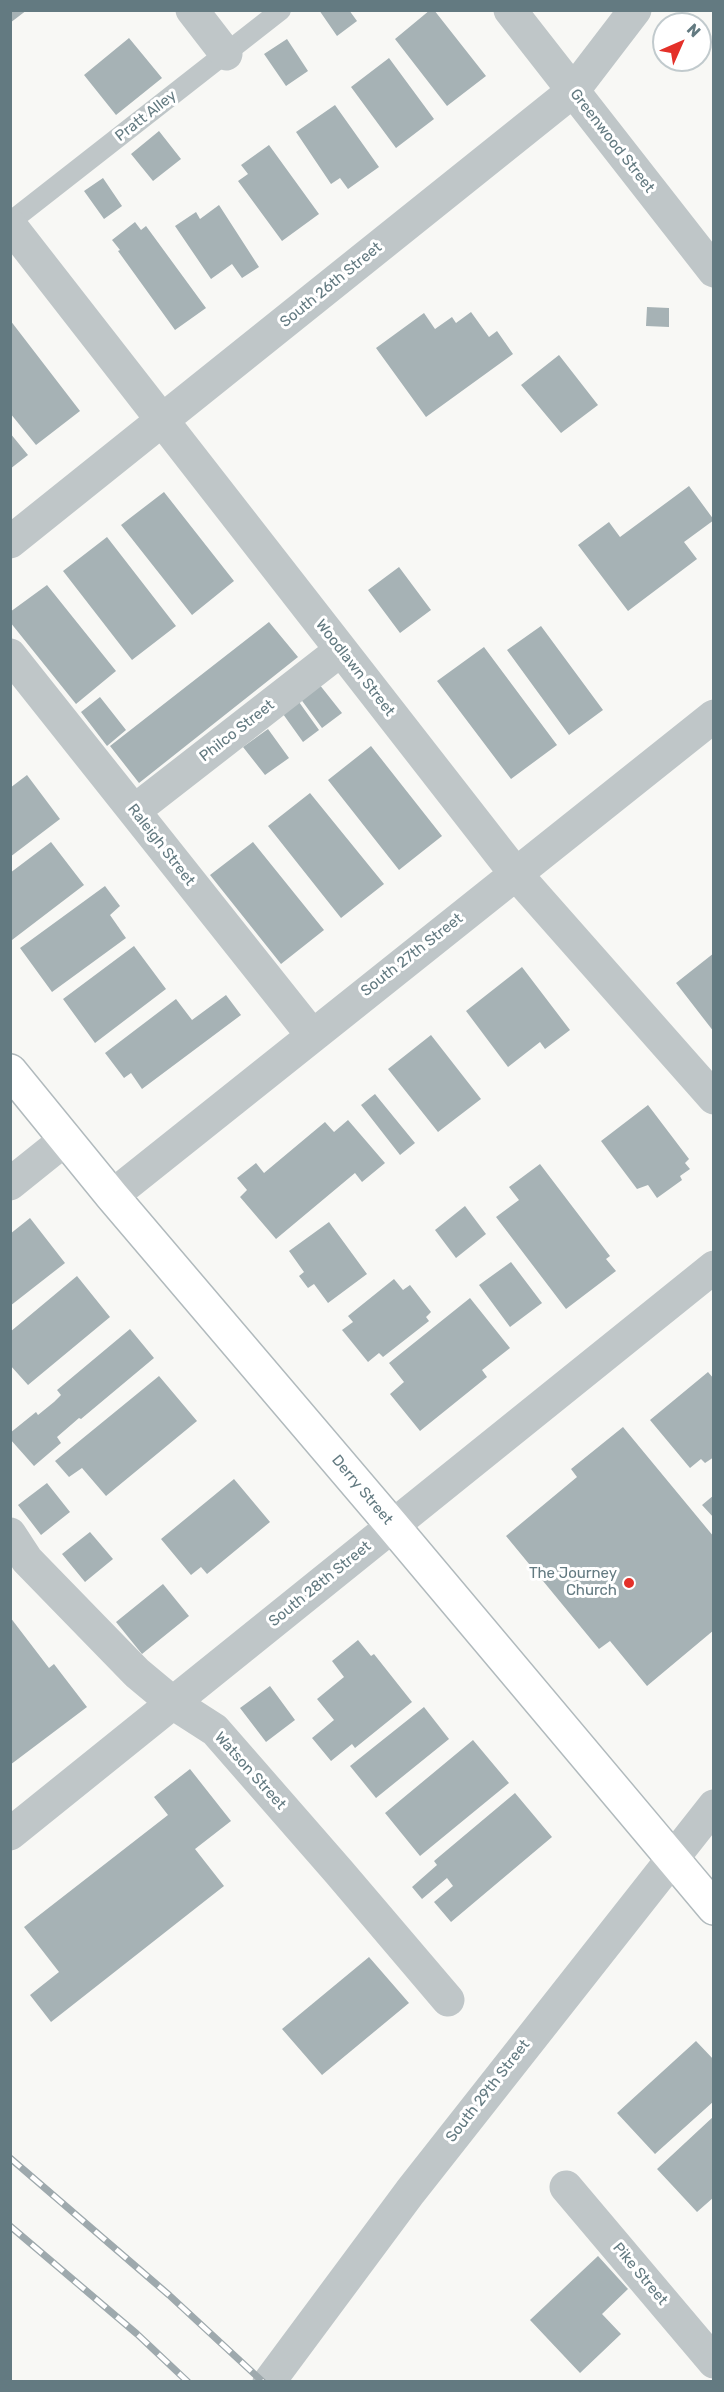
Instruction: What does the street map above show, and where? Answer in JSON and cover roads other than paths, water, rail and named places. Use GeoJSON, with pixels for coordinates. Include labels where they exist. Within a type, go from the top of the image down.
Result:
{"type":"FeatureCollection","features":[{"type":"Feature","properties":{"kind":"main road","name":"Derry Street"},"geometry":{"type":"LineString","coordinates":[[10,1071],[112,1196],[714,1908]]}},
{"type":"Feature","properties":{"kind":"street"},"geometry":{"type":"LineString","coordinates":[[192,10],[226,54]]}},
{"type":"Feature","properties":{"kind":"street","name":"Greenwood Street"},"geometry":{"type":"LineString","coordinates":[[510,10],[714,271]]}},
{"type":"Feature","properties":{"kind":"street","name":"South 26th Street"},"geometry":{"type":"LineString","coordinates":[[10,542],[573,91],[635,10]]}},
{"type":"Feature","properties":{"kind":"street","name":"Woodlawn Street"},"geometry":{"type":"LineString","coordinates":[[10,224],[515,873],[714,1098]]}},
{"type":"Feature","properties":{"kind":"street","name":"Philco Street"},"geometry":{"type":"LineString","coordinates":[[134,811],[341,650]]}},
{"type":"Feature","properties":{"kind":"street","name":"Raleigh Street"},"geometry":{"type":"LineString","coordinates":[[10,655],[312,1035]]}},
{"type":"Feature","properties":{"kind":"street","name":"South 27th Street"},"geometry":{"type":"LineString","coordinates":[[112,1196],[714,716]]}},
{"type":"Feature","properties":{"kind":"street"},"geometry":{"type":"LineString","coordinates":[[10,1184],[66,1139]]}},
{"type":"Feature","properties":{"kind":"street","name":"South 28th Street"},"geometry":{"type":"LineString","coordinates":[[10,1834],[714,1267]]}},
{"type":"Feature","properties":{"kind":"street","name":"Watson Street"},"geometry":{"type":"LineString","coordinates":[[10,1534],[27,1560],[137,1672],[173,1703],[215,1730],[448,2000]]}},
{"type":"Feature","properties":{"kind":"street","name":"South 29th Street"},"geometry":{"type":"LineString","coordinates":[[269,2382],[410,2192],[714,1806]]}},
{"type":"Feature","properties":{"kind":"street","name":"Pike Street"},"geometry":{"type":"LineString","coordinates":[[566,2187],[714,2362]]}},
{"type":"Feature","properties":{"kind":"lane","name":"Pratt Alley"},"geometry":{"type":"LineString","coordinates":[[10,224],[281,10]]}},
{"type":"Feature","properties":{"kind":"railway"},"geometry":{"type":"LineString","coordinates":[[10,2158],[169,2295],[263,2382]]}},
{"type":"Feature","properties":{"kind":"railway"},"geometry":{"type":"LineString","coordinates":[[10,2226],[137,2334],[188,2382]]}},
{"type":"Feature","properties":{"kind":"place","name":"The Journey Church"},"geometry":{"type":"Point","coordinates":[629,1583]}}]}
